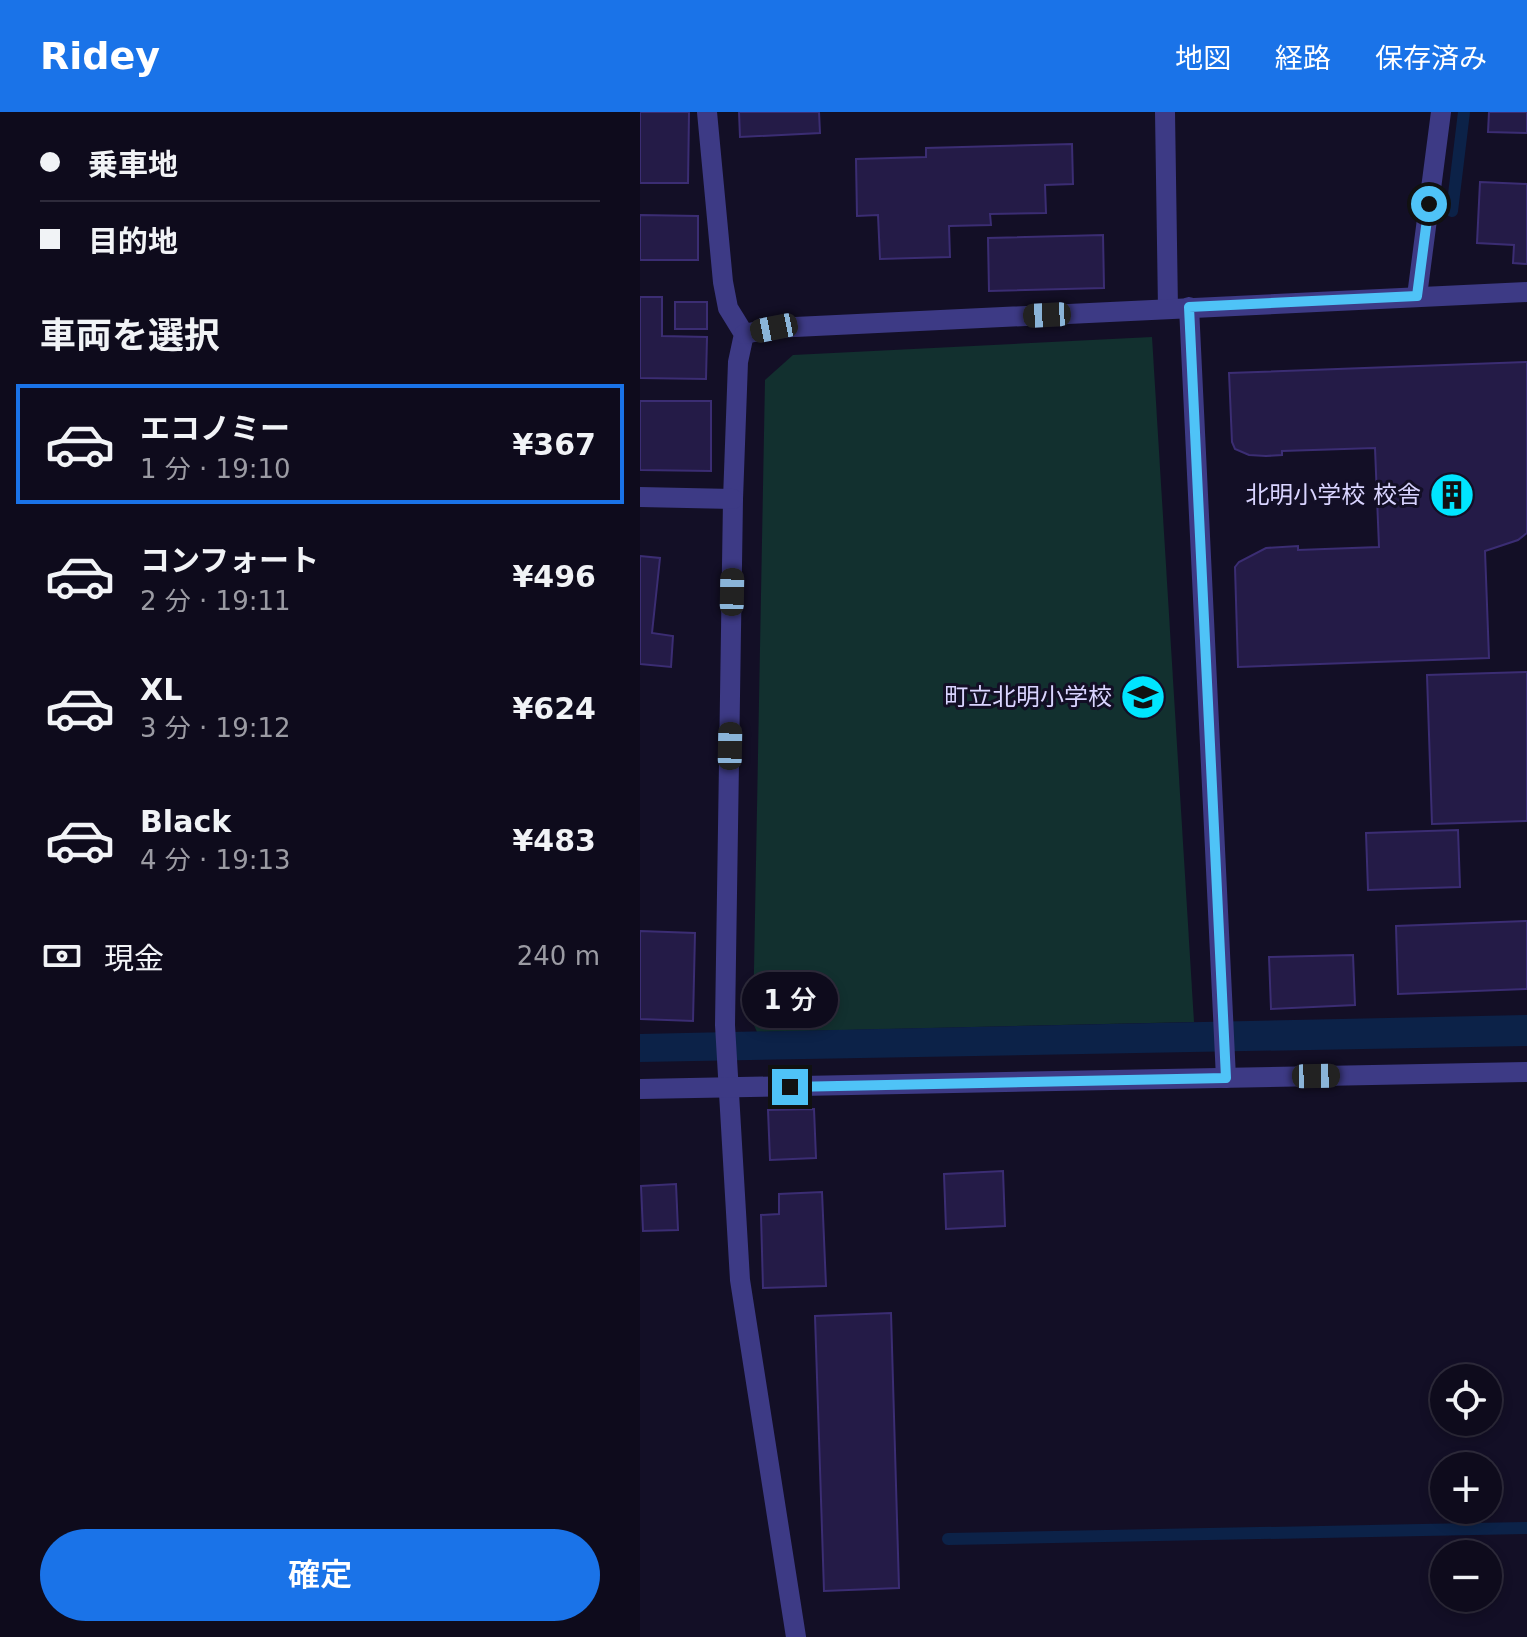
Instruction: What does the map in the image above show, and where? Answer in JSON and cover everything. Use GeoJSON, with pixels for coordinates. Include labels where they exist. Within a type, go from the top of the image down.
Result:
{"type":"FeatureCollection","features":[{"type":"Feature","properties":{"kind":"street"},"geometry":{"type":"LineString","coordinates":[[707,112],[728,308],[744,334],[738,362],[733,499],[725,1025],[727,1080],[740,1280],[796,1637]]}},
{"type":"Feature","properties":{"kind":"street"},"geometry":{"type":"LineString","coordinates":[[1165,112],[1168,309]]}},
{"type":"Feature","properties":{"kind":"street"},"geometry":{"type":"LineString","coordinates":[[1417,296],[1441,112]]}},
{"type":"Feature","properties":{"kind":"street"},"geometry":{"type":"LineString","coordinates":[[744,334],[774,328],[1527,292]]}},
{"type":"Feature","properties":{"kind":"street"},"geometry":{"type":"LineString","coordinates":[[1189,307],[1226,1070]]}},
{"type":"Feature","properties":{"kind":"street"},"geometry":{"type":"LineString","coordinates":[[640,497],[733,499]]}},
{"type":"Feature","properties":{"kind":"street"},"geometry":{"type":"LineString","coordinates":[[640,1089],[727,1080],[1226,1070],[1527,1072]]}},
{"type":"Feature","properties":{"kind":"green space"},"geometry":{"type":"Polygon","coordinates":[[[1152,337],[1194,1022],[757,1032],[753,1023],[765,380],[793,355],[1152,337]]]}},
{"type":"Feature","properties":{"kind":"water"},"geometry":{"type":"Polygon","coordinates":[[[1527,1015],[1527,1046],[640,1062],[640,1034],[1527,1015]]]}},
{"type":"Feature","properties":{"kind":"building"},"geometry":{"type":"Polygon","coordinates":[[[640,112],[689,112],[688,183],[640,183],[640,112]]]}},
{"type":"Feature","properties":{"kind":"building"},"geometry":{"type":"Polygon","coordinates":[[[739,112],[819,112],[820,133],[740,137],[739,112]]]}},
{"type":"Feature","properties":{"kind":"building"},"geometry":{"type":"Polygon","coordinates":[[[1489,112],[1527,112],[1527,133],[1488,132],[1489,112]]]}},
{"type":"Feature","properties":{"kind":"building"},"geometry":{"type":"Polygon","coordinates":[[[1072,144],[1073,184],[1045,185],[1046,213],[990,214],[991,225],[949,226],[950,257],[880,259],[878,215],[857,216],[856,159],[926,157],[926,148],[1072,144]]]}},
{"type":"Feature","properties":{"kind":"building"},"geometry":{"type":"Polygon","coordinates":[[[1480,182],[1527,184],[1527,264],[1513,263],[1514,245],[1477,243],[1480,182]]]}},
{"type":"Feature","properties":{"kind":"building"},"geometry":{"type":"Polygon","coordinates":[[[640,215],[698,216],[698,260],[640,260],[640,215]]]}},
{"type":"Feature","properties":{"kind":"building"},"geometry":{"type":"Polygon","coordinates":[[[1103,235],[1104,288],[989,291],[988,238],[1103,235]]]}},
{"type":"Feature","properties":{"kind":"building"},"geometry":{"type":"Polygon","coordinates":[[[640,297],[662,297],[662,336],[707,337],[706,379],[640,378],[640,297]]]}},
{"type":"Feature","properties":{"kind":"building"},"geometry":{"type":"Polygon","coordinates":[[[675,302],[707,302],[707,329],[675,329],[675,302]]]}},
{"type":"Feature","properties":{"kind":"building","name":"北明小学校 校舎"},"geometry":{"type":"Polygon","coordinates":[[[1527,362],[1527,533],[1518,540],[1485,551],[1489,658],[1238,667],[1235,567],[1239,562],[1266,548],[1379,547],[1375,448],[1282,451],[1282,455],[1266,456],[1249,455],[1235,449],[1232,442],[1229,373],[1527,362]]]}},
{"type":"Feature","properties":{"kind":"building"},"geometry":{"type":"Polygon","coordinates":[[[640,401],[711,401],[711,471],[640,470],[640,401]]]}},
{"type":"Feature","properties":{"kind":"building"},"geometry":{"type":"Polygon","coordinates":[[[640,556],[660,558],[652,633],[673,636],[671,667],[640,664],[640,556]]]}},
{"type":"Feature","properties":{"kind":"building"},"geometry":{"type":"Polygon","coordinates":[[[1527,672],[1527,821],[1432,824],[1427,675],[1527,672]]]}},
{"type":"Feature","properties":{"kind":"building"},"geometry":{"type":"Polygon","coordinates":[[[1458,830],[1460,887],[1368,890],[1366,833],[1458,830]]]}},
{"type":"Feature","properties":{"kind":"building"},"geometry":{"type":"Polygon","coordinates":[[[1527,921],[1527,989],[1398,994],[1396,926],[1527,921]]]}},
{"type":"Feature","properties":{"kind":"building"},"geometry":{"type":"Polygon","coordinates":[[[640,931],[695,933],[693,1021],[640,1019],[640,931]]]}},
{"type":"Feature","properties":{"kind":"building"},"geometry":{"type":"Polygon","coordinates":[[[1353,955],[1355,1005],[1271,1009],[1269,957],[1353,955]]]}},
{"type":"Feature","properties":{"kind":"building"},"geometry":{"type":"Polygon","coordinates":[[[814,1109],[816,1158],[770,1160],[768,1110],[814,1109]]]}},
{"type":"Feature","properties":{"kind":"building"},"geometry":{"type":"Polygon","coordinates":[[[1003,1171],[1005,1226],[946,1229],[944,1174],[1003,1171]]]}},
{"type":"Feature","properties":{"kind":"building"},"geometry":{"type":"Polygon","coordinates":[[[676,1184],[678,1230],[643,1231],[641,1186],[676,1184]]]}},
{"type":"Feature","properties":{"kind":"building"},"geometry":{"type":"Polygon","coordinates":[[[822,1192],[826,1286],[763,1288],[761,1215],[779,1214],[779,1194],[822,1192]]]}},
{"type":"Feature","properties":{"kind":"building"},"geometry":{"type":"Polygon","coordinates":[[[891,1313],[899,1588],[824,1591],[815,1316],[891,1313]]]}},
{"type":"Feature","properties":{"kind":"waterway"},"geometry":{"type":"LineString","coordinates":[[1452,211],[1464,112]]}},
{"type":"Feature","properties":{"kind":"waterway"},"geometry":{"type":"LineString","coordinates":[[948,1539],[1527,1528]]}},
{"type":"Feature","properties":{"kind":"place","name":"北明小学校 校舎"},"geometry":{"type":"Point","coordinates":[1452,495]}},
{"type":"Feature","properties":{"kind":"place","name":"町立北明小学校"},"geometry":{"type":"Point","coordinates":[1143,697]}},
{"type":"Feature","properties":{"kind":"route"},"geometry":{"type":"LineString","coordinates":[[790,1087],[1226,1078],[1189,307],[1417,296],[1429,204]]}}]}
